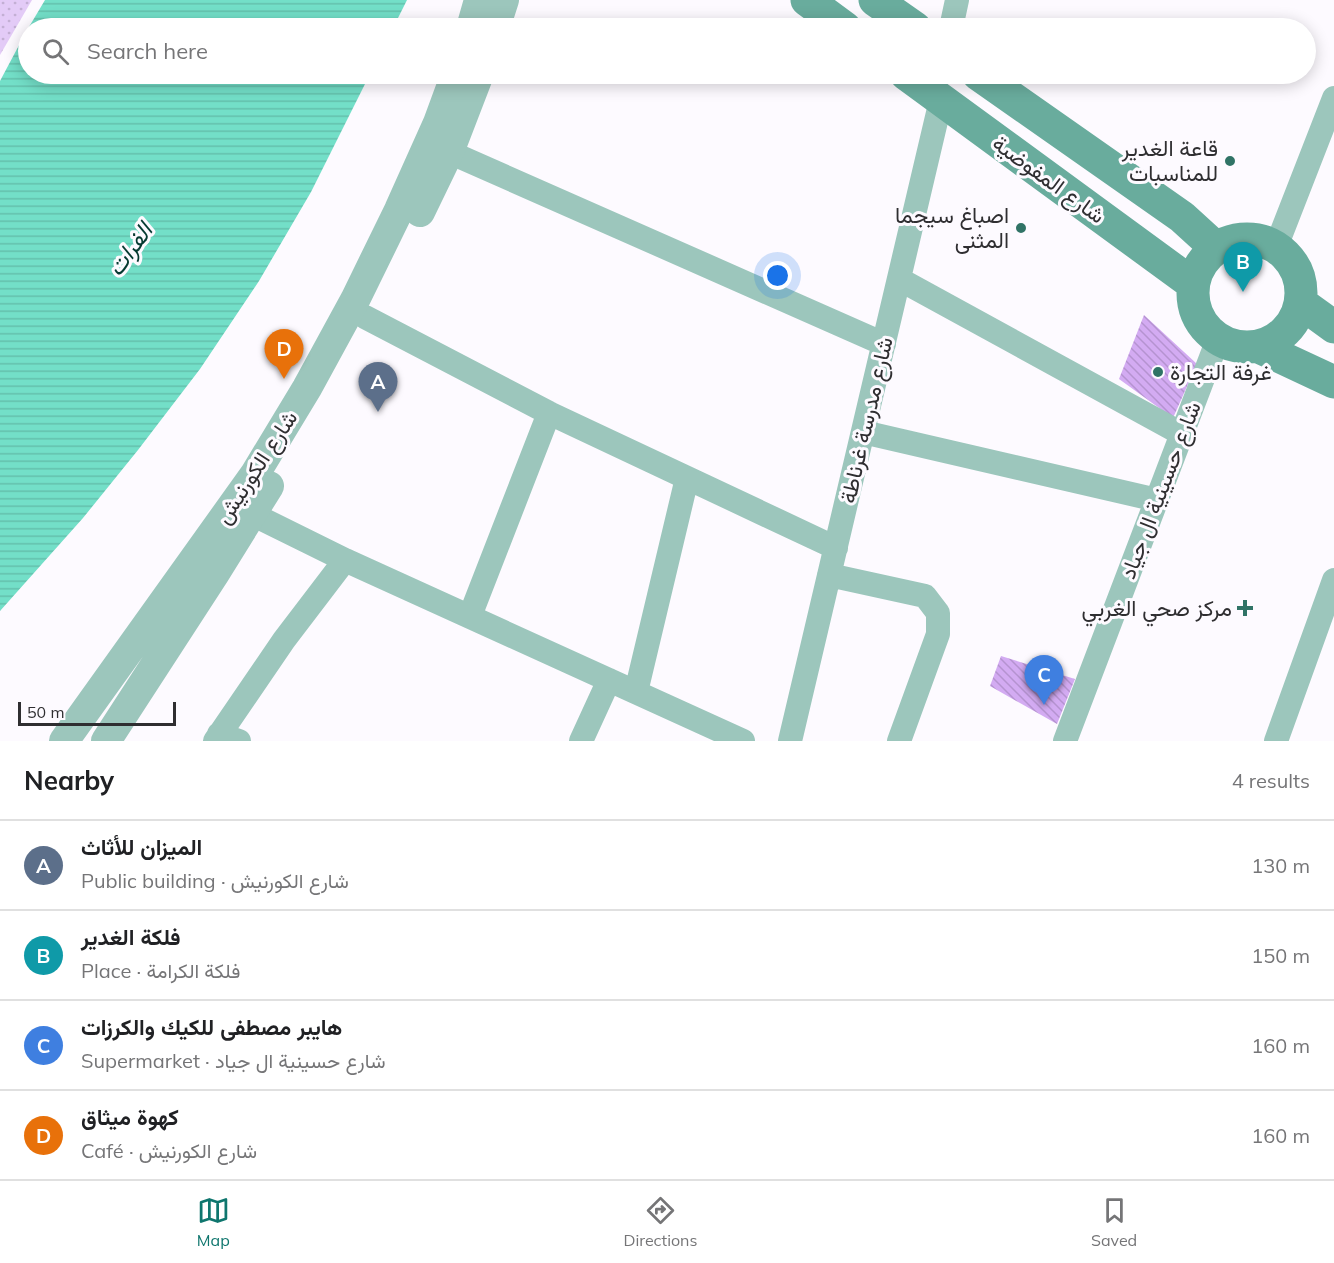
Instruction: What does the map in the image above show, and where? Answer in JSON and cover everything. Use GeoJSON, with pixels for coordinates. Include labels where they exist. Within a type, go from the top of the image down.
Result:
{"type":"FeatureCollection","features":[{"type":"Feature","properties":{"kind":"main road"},"geometry":{"type":"LineString","coordinates":[[807,0],[831,18]]}},
{"type":"Feature","properties":{"kind":"main road"},"geometry":{"type":"LineString","coordinates":[[875,0],[901,18]]}},
{"type":"Feature","properties":{"kind":"main road","name":"شارع المفوضية"},"geometry":{"type":"LineString","coordinates":[[919,84],[1193,284]]}},
{"type":"Feature","properties":{"kind":"main road","name":"شارع المفوضية"},"geometry":{"type":"LineString","coordinates":[[992,84],[1182,217],[1216,248]]}},
{"type":"Feature","properties":{"kind":"main road"},"geometry":{"type":"LineString","coordinates":[[1259,347],[1278,338],[1293,322],[1301,303],[1300,281],[1292,262],[1276,247],[1257,239],[1235,240],[1216,248],[1201,264],[1193,284],[1194,305],[1202,324],[1218,339],[1238,347],[1259,347],[1334,382]]}},
{"type":"Feature","properties":{"kind":"main road"},"geometry":{"type":"LineString","coordinates":[[1301,303],[1334,327]]}},
{"type":"Feature","properties":{"kind":"street"},"geometry":{"type":"LineString","coordinates":[[474,18],[479,0]]}},
{"type":"Feature","properties":{"kind":"street"},"geometry":{"type":"LineString","coordinates":[[498,18],[504,0]]}},
{"type":"Feature","properties":{"kind":"street"},"geometry":{"type":"LineString","coordinates":[[953,18],[957,0]]}},
{"type":"Feature","properties":{"kind":"street","name":"شارع الكورنيش"},"geometry":{"type":"LineString","coordinates":[[64,741],[255,474],[307,388],[355,300],[399,210],[438,123],[452,84]]}},
{"type":"Feature","properties":{"kind":"street","name":"شارع الكورنيش"},"geometry":{"type":"LineString","coordinates":[[106,741],[252,514],[310,417],[408,235],[449,152],[475,84]]}},
{"type":"Feature","properties":{"kind":"street"},"geometry":{"type":"LineString","coordinates":[[1276,247],[1334,98]]}},
{"type":"Feature","properties":{"kind":"street","name":"شارع مدرسة غرناطة"},"geometry":{"type":"LineString","coordinates":[[790,741],[941,100]]}},
{"type":"Feature","properties":{"kind":"street"},"geometry":{"type":"LineString","coordinates":[[449,152],[884,344]]}},
{"type":"Feature","properties":{"kind":"street"},"geometry":{"type":"LineString","coordinates":[[899,279],[1182,434]]}},
{"type":"Feature","properties":{"kind":"street"},"geometry":{"type":"LineString","coordinates":[[365,317],[549,413],[836,548]]}},
{"type":"Feature","properties":{"kind":"street","name":"شارع حسينية ال جياد"},"geometry":{"type":"LineString","coordinates":[[1065,741],[1218,339]]}},
{"type":"Feature","properties":{"kind":"street"},"geometry":{"type":"LineString","coordinates":[[470,616],[549,413]]}},
{"type":"Feature","properties":{"kind":"street"},"geometry":{"type":"LineString","coordinates":[[863,432],[1156,500]]}},
{"type":"Feature","properties":{"kind":"street"},"geometry":{"type":"LineString","coordinates":[[636,692],[687,478]]}},
{"type":"Feature","properties":{"kind":"street"},"geometry":{"type":"LineString","coordinates":[[252,514],[345,560],[743,741]]}},
{"type":"Feature","properties":{"kind":"street"},"geometry":{"type":"LineString","coordinates":[[224,739],[284,640],[345,560]]}},
{"type":"Feature","properties":{"kind":"street"},"geometry":{"type":"LineString","coordinates":[[830,574],[925,596],[938,614],[938,634],[898,741]]}},
{"type":"Feature","properties":{"kind":"street"},"geometry":{"type":"LineString","coordinates":[[1276,741],[1334,580]]}},
{"type":"Feature","properties":{"kind":"street"},"geometry":{"type":"LineString","coordinates":[[123,658],[149,674]]}},
{"type":"Feature","properties":{"kind":"street"},"geometry":{"type":"LineString","coordinates":[[581,741],[609,680]]}},
{"type":"Feature","properties":{"kind":"shaded area"},"geometry":{"type":"Polygon","coordinates":[[[0,0],[32,0],[22,18],[18,18],[18,24],[0,55],[0,0]]]}},
{"type":"Feature","properties":{"kind":"water"},"geometry":{"type":"Polygon","coordinates":[[[45,0],[407,0],[398,18],[34,18],[45,0]]]}},
{"type":"Feature","properties":{"kind":"water","name":"الفرات"},"geometry":{"type":"Polygon","coordinates":[[[18,48],[18,84],[365,84],[311,192],[259,281],[200,369],[83,518],[0,611],[0,81],[18,48]]]}},
{"type":"Feature","properties":{"kind":"building","name":"غرفة التجارة"},"geometry":{"type":"Polygon","coordinates":[[[1144,315],[1197,364],[1173,418],[1119,379],[1144,315]]]}},
{"type":"Feature","properties":{"kind":"building"},"geometry":{"type":"Polygon","coordinates":[[[1001,656],[1075,679],[1057,724],[990,686],[1001,656]]]}},
{"type":"Feature","properties":{"kind":"place","name":"قاعة الغدير للمناسبات"},"geometry":{"type":"Point","coordinates":[1230,161]}},
{"type":"Feature","properties":{"kind":"place","name":"اصباغ سيجما المثنى"},"geometry":{"type":"Point","coordinates":[1021,228]}},
{"type":"Feature","properties":{"kind":"place","name":"فلكة الغدير"},"geometry":{"type":"Point","coordinates":[1243,292]}},
{"type":"Feature","properties":{"kind":"place","name":"غرفة التجارة"},"geometry":{"type":"Point","coordinates":[1158,372]}},
{"type":"Feature","properties":{"kind":"place","name":"كهوة ميثاق"},"geometry":{"type":"Point","coordinates":[284,379]}},
{"type":"Feature","properties":{"kind":"place","name":"الميزان للأثاث"},"geometry":{"type":"Point","coordinates":[378,412]}},
{"type":"Feature","properties":{"kind":"place","name":"مركز صحي الغربي"},"geometry":{"type":"Point","coordinates":[1245,608]}},
{"type":"Feature","properties":{"kind":"place","name":"هايبر مصطفى للكيك والكرزات"},"geometry":{"type":"Point","coordinates":[1044,705]}}]}
